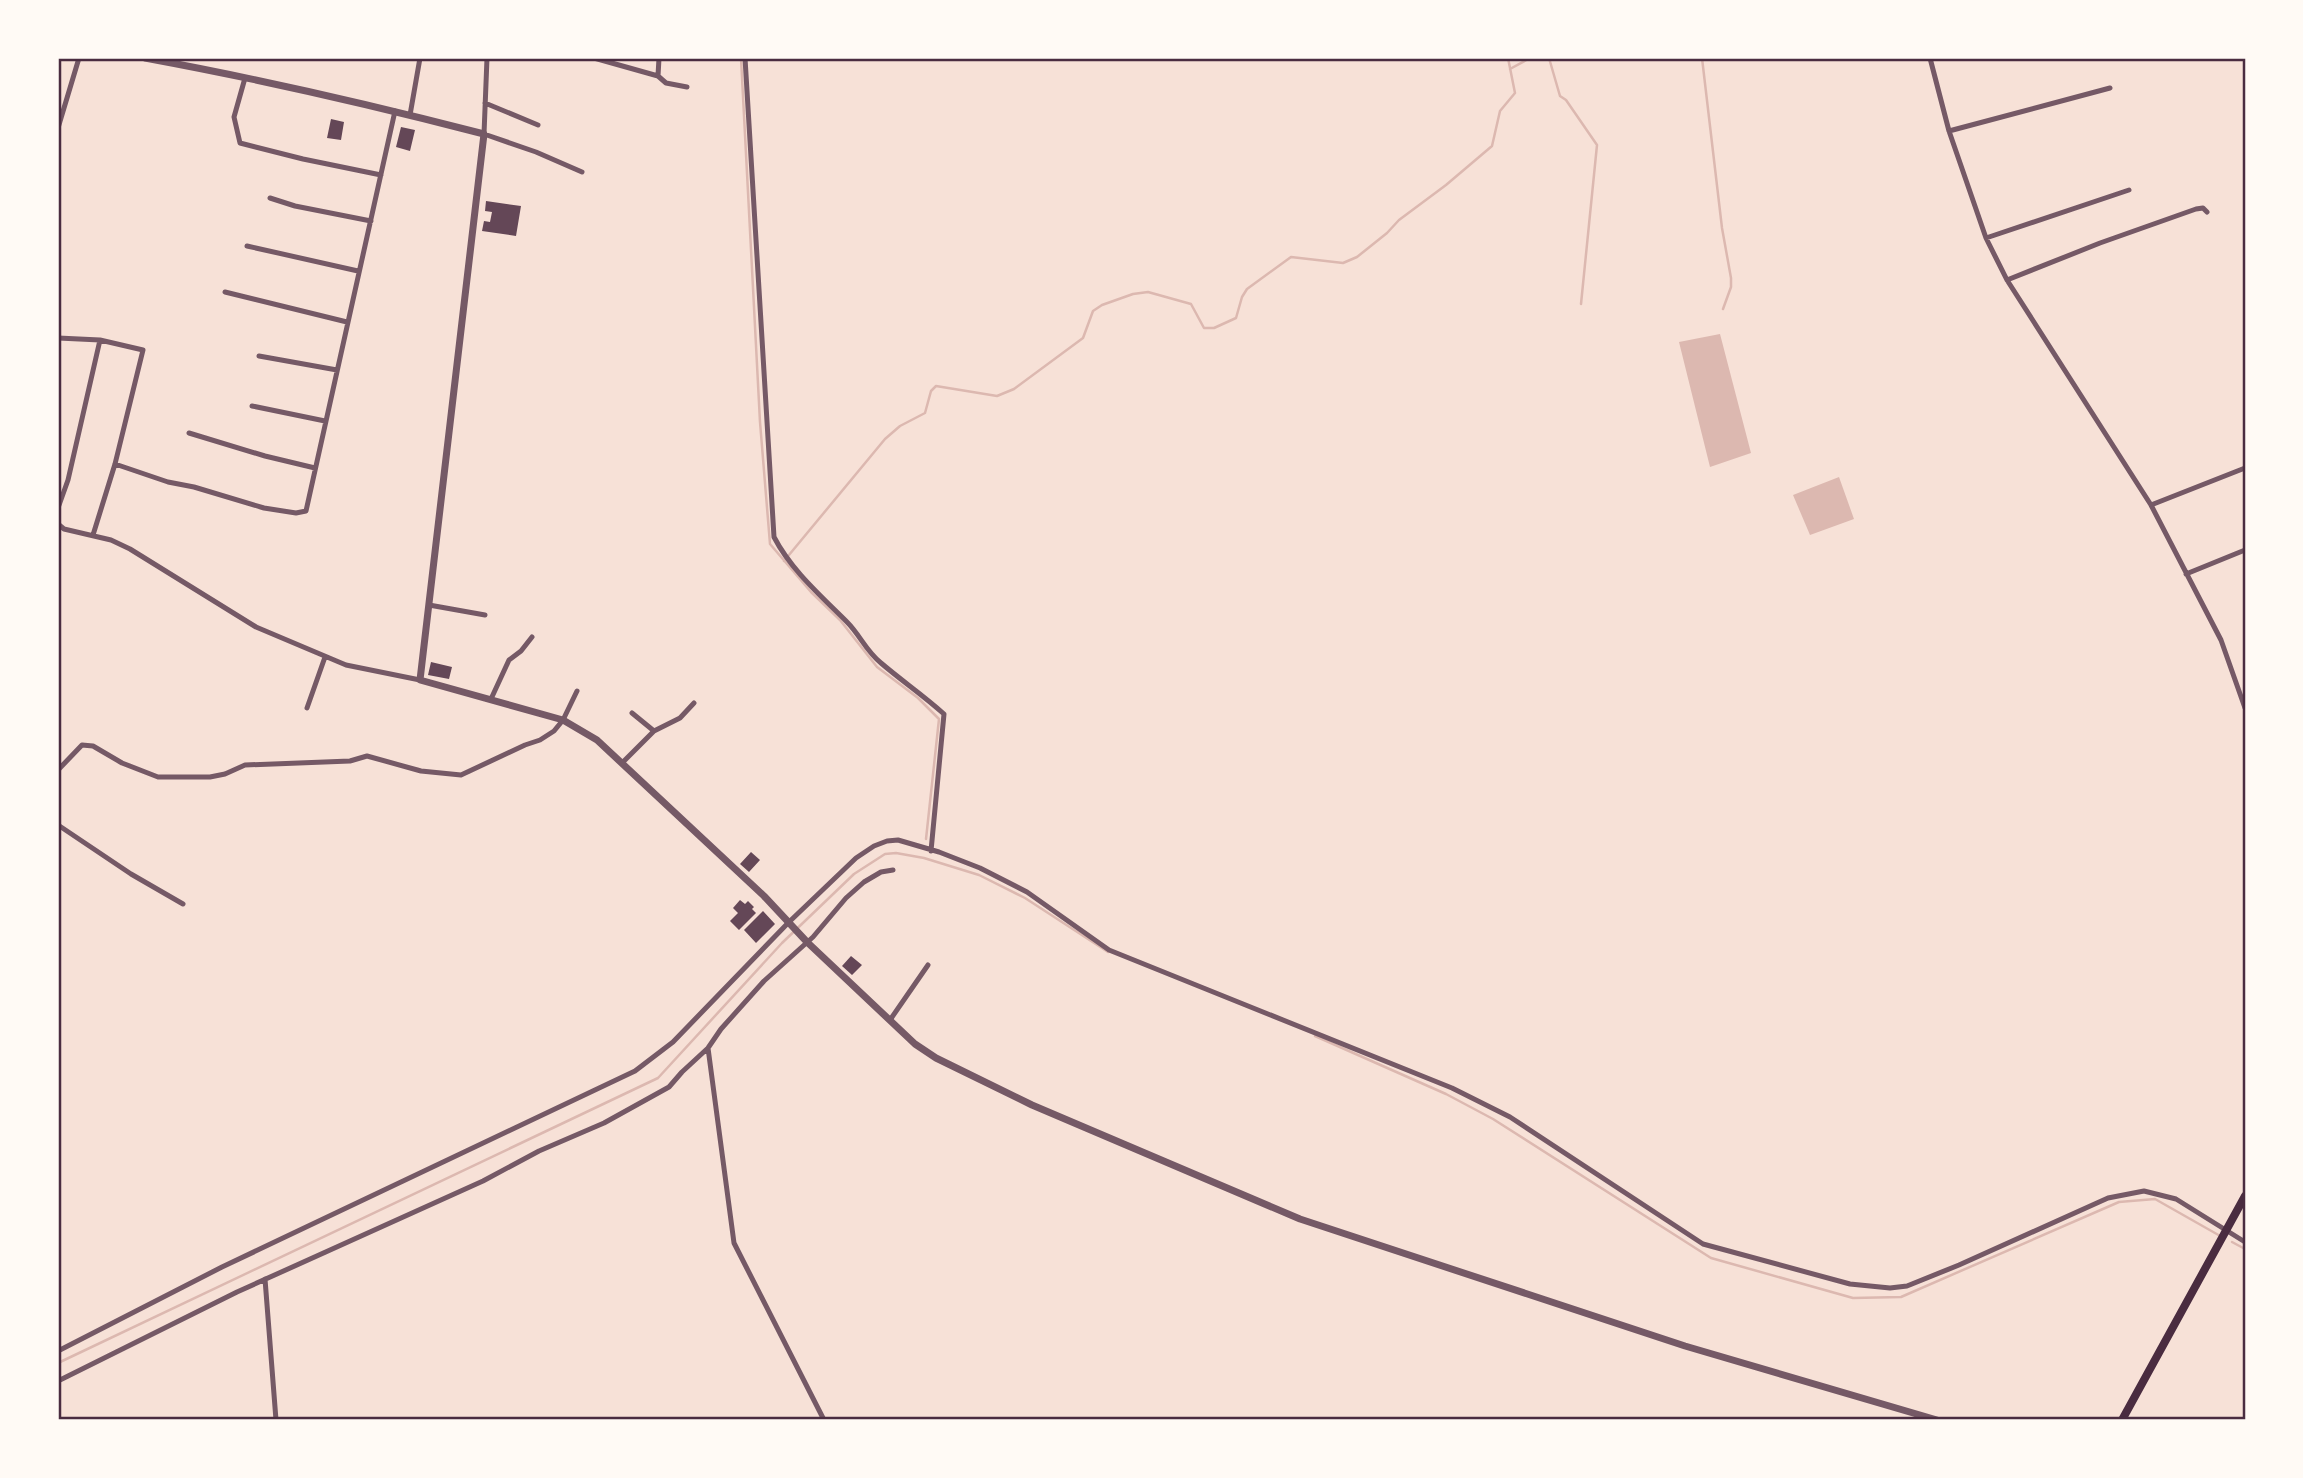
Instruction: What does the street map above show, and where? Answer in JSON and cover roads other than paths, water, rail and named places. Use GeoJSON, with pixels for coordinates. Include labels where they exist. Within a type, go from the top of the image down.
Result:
{"type":"FeatureCollection","features":[{"type":"Feature","properties":{"kind":"main road"},"geometry":{"type":"LineString","coordinates":[[2122,1420],[2245,1196]]}},
{"type":"Feature","properties":{"kind":"street"},"geometry":{"type":"LineString","coordinates":[[58,128],[79,58]]}},
{"type":"Feature","properties":{"kind":"street"},"geometry":{"type":"LineString","coordinates":[[145,58],[395,111],[484,134],[582,172]]}},
{"type":"Feature","properties":{"kind":"street"},"geometry":{"type":"LineString","coordinates":[[410,115],[420,58]]}},
{"type":"Feature","properties":{"kind":"street"},"geometry":{"type":"LineString","coordinates":[[420,680],[484,134],[487,58]]}},
{"type":"Feature","properties":{"kind":"street"},"geometry":{"type":"LineString","coordinates":[[594,58],[659,76],[666,83],[687,87]]}},
{"type":"Feature","properties":{"kind":"street"},"geometry":{"type":"LineString","coordinates":[[659,58],[659,76]]}},
{"type":"Feature","properties":{"kind":"street"},"geometry":{"type":"LineString","coordinates":[[745,58],[774,537],[781,551],[812,588],[854,628],[863,645],[944,714],[931,851]]}},
{"type":"Feature","properties":{"kind":"street"},"geometry":{"type":"LineString","coordinates":[[1930,58],[1949,131],[1986,238],[2007,280],[2151,505],[2221,640],[2245,708]]}},
{"type":"Feature","properties":{"kind":"street"},"geometry":{"type":"LineString","coordinates":[[245,78],[234,117],[240,143],[381,175]]}},
{"type":"Feature","properties":{"kind":"street"},"geometry":{"type":"LineString","coordinates":[[1949,131],[2110,88]]}},
{"type":"Feature","properties":{"kind":"street"},"geometry":{"type":"LineString","coordinates":[[485,103],[538,125]]}},
{"type":"Feature","properties":{"kind":"street"},"geometry":{"type":"LineString","coordinates":[[115,464],[167,482],[194,487],[264,508],[296,513],[306,511],[395,111]]}},
{"type":"Feature","properties":{"kind":"street"},"geometry":{"type":"LineString","coordinates":[[1986,238],[2129,190]]}},
{"type":"Feature","properties":{"kind":"street"},"geometry":{"type":"LineString","coordinates":[[270,198],[371,221]]}},
{"type":"Feature","properties":{"kind":"street"},"geometry":{"type":"LineString","coordinates":[[2007,280],[2196,209],[2203,208],[2207,212]]}},
{"type":"Feature","properties":{"kind":"street"},"geometry":{"type":"LineString","coordinates":[[247,247],[358,271]]}},
{"type":"Feature","properties":{"kind":"street"},"geometry":{"type":"LineString","coordinates":[[225,292],[347,321]]}},
{"type":"Feature","properties":{"kind":"street"},"geometry":{"type":"LineString","coordinates":[[58,338],[100,340],[143,350],[115,464],[93,535]]}},
{"type":"Feature","properties":{"kind":"street"},"geometry":{"type":"LineString","coordinates":[[58,508],[68,480],[100,340]]}},
{"type":"Feature","properties":{"kind":"street"},"geometry":{"type":"LineString","coordinates":[[259,356],[337,370]]}},
{"type":"Feature","properties":{"kind":"street"},"geometry":{"type":"LineString","coordinates":[[252,406],[326,421]]}},
{"type":"Feature","properties":{"kind":"street"},"geometry":{"type":"LineString","coordinates":[[188,433],[316,468]]}},
{"type":"Feature","properties":{"kind":"street"},"geometry":{"type":"LineString","coordinates":[[2151,505],[2245,468]]}},
{"type":"Feature","properties":{"kind":"street"},"geometry":{"type":"LineString","coordinates":[[58,524],[64,529],[111,540],[130,549],[256,627],[325,657],[346,665],[420,680],[563,720],[591,735],[623,762],[764,897],[798,934],[915,1044],[936,1058],[1031,1105],[1300,1219],[1685,1346],[1937,1420]]}},
{"type":"Feature","properties":{"kind":"street"},"geometry":{"type":"LineString","coordinates":[[2186,574],[2245,550]]}},
{"type":"Feature","properties":{"kind":"street"},"geometry":{"type":"LineString","coordinates":[[429,605],[485,615]]}},
{"type":"Feature","properties":{"kind":"street"},"geometry":{"type":"LineString","coordinates":[[491,699],[509,660],[521,651],[532,637]]}},
{"type":"Feature","properties":{"kind":"street"},"geometry":{"type":"LineString","coordinates":[[307,708],[325,657]]}},
{"type":"Feature","properties":{"kind":"street"},"geometry":{"type":"LineString","coordinates":[[58,770],[82,745],[93,746],[122,763],[159,777],[210,777],[245,765],[350,761],[367,755],[421,771],[460,775],[540,740],[554,731],[563,720],[577,691]]}},
{"type":"Feature","properties":{"kind":"street"},"geometry":{"type":"LineString","coordinates":[[623,762],[654,731],[680,718],[694,703]]}},
{"type":"Feature","properties":{"kind":"street"},"geometry":{"type":"LineString","coordinates":[[632,713],[654,731]]}},
{"type":"Feature","properties":{"kind":"street"},"geometry":{"type":"LineString","coordinates":[[58,825],[131,874],[183,904]]}},
{"type":"Feature","properties":{"kind":"street"},"geometry":{"type":"LineString","coordinates":[[58,1351],[222,1267],[635,1071],[673,1042],[856,858],[874,846],[898,840],[980,868],[1027,892],[1108,950],[1452,1088],[1510,1117],[1703,1244],[1850,1284],[1890,1288],[1907,1286],[2108,1198],[2144,1191],[2176,1199],[2245,1242]]}},
{"type":"Feature","properties":{"kind":"street"},"geometry":{"type":"LineString","coordinates":[[58,1381],[265,1279],[483,1181],[539,1151],[604,1123],[669,1087],[708,1048],[721,1028],[764,981],[807,942],[846,898],[864,882],[881,872],[893,870]]}},
{"type":"Feature","properties":{"kind":"street"},"geometry":{"type":"LineString","coordinates":[[890,1020],[928,965]]}},
{"type":"Feature","properties":{"kind":"street"},"geometry":{"type":"LineString","coordinates":[[708,1048],[734,1244],[824,1420]]}},
{"type":"Feature","properties":{"kind":"street"},"geometry":{"type":"LineString","coordinates":[[265,1279],[276,1420]]}},
{"type":"Feature","properties":{"kind":"waterway"},"geometry":{"type":"LineString","coordinates":[[741,58],[760,422],[770,544],[811,592],[840,620],[877,667],[918,698],[939,719],[926,839]]}},
{"type":"Feature","properties":{"kind":"waterway"},"geometry":{"type":"LineString","coordinates":[[784,561],[885,439],[900,426],[925,413],[931,391],[936,386],[997,396],[1014,389],[1083,338],[1093,311],[1133,294],[1148,292],[1191,304],[1204,328],[1214,328],[1236,318],[1247,289],[1291,257],[1343,263],[1357,257],[1492,146],[1500,111],[1515,93],[1508,58]]}},
{"type":"Feature","properties":{"kind":"waterway"},"geometry":{"type":"LineString","coordinates":[[1510,69],[1530,58]]}},
{"type":"Feature","properties":{"kind":"waterway"},"geometry":{"type":"LineString","coordinates":[[1549,58],[1560,96],[1566,100],[1597,145],[1581,304]]}},
{"type":"Feature","properties":{"kind":"waterway"},"geometry":{"type":"LineString","coordinates":[[1702,58],[1722,228],[1731,278],[1731,287],[1723,309]]}},
{"type":"Feature","properties":{"kind":"waterway"},"geometry":{"type":"LineString","coordinates":[[58,1363],[658,1078],[782,943],[854,874],[885,854],[896,853],[924,858],[979,875],[1025,898],[1108,952]]}},
{"type":"Feature","properties":{"kind":"waterway"},"geometry":{"type":"LineString","coordinates":[[1315,1036],[1446,1094],[1493,1119],[1711,1258],[1853,1298],[1901,1297],[2119,1202],[2155,1199],[2222,1237]]}},
{"type":"Feature","properties":{"kind":"waterway"},"geometry":{"type":"LineString","coordinates":[[2232,1242],[2245,1249]]}}]}
